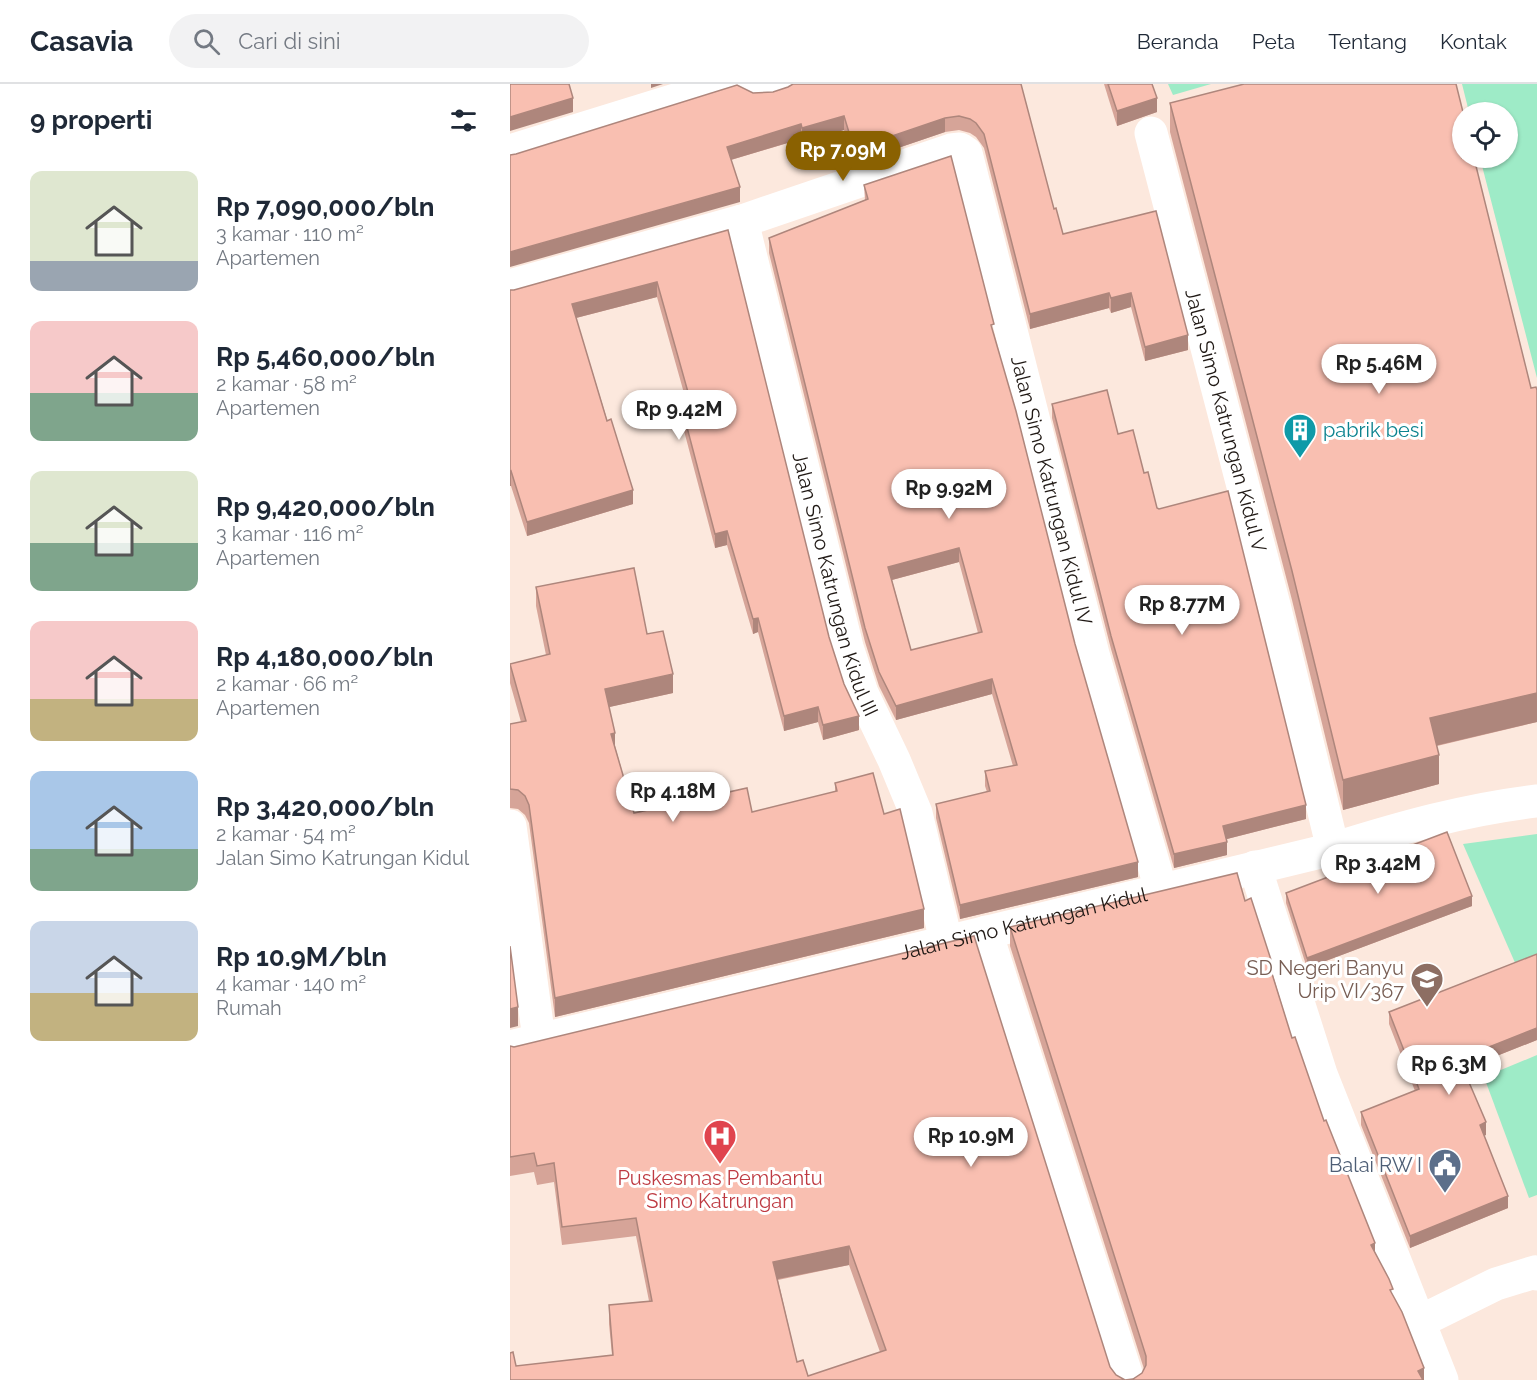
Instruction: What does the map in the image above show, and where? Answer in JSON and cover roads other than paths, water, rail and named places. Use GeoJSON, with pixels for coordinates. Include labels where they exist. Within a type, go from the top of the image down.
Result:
{"type":"FeatureCollection","features":[{"type":"Feature","properties":{"kind":"street"},"geometry":{"type":"LineString","coordinates":[[510,151],[727,84]]}},
{"type":"Feature","properties":{"kind":"street"},"geometry":{"type":"LineString","coordinates":[[748,84],[758,90],[782,84]]}},
{"type":"Feature","properties":{"kind":"street","name":"Jalan Simo Katrungan Kidul V"},"geometry":{"type":"LineString","coordinates":[[1151,133],[1274,605],[1333,849]]}},
{"type":"Feature","properties":{"kind":"street","name":"Jalan Simo Katrungan Kidul IV"},"geometry":{"type":"LineString","coordinates":[[742,221],[951,150],[960,149],[966,153],[1093,654],[1161,890]]}},
{"type":"Feature","properties":{"kind":"street"},"geometry":{"type":"LineString","coordinates":[[510,286],[742,221]]}},
{"type":"Feature","properties":{"kind":"street","name":"Jalan Simo Katrungan Kidul III"},"geometry":{"type":"LineString","coordinates":[[742,221],[847,648],[862,693],[916,813],[946,941]]}},
{"type":"Feature","properties":{"kind":"street","name":"Jalan Simo Katrungan Kidul"},"geometry":{"type":"LineString","coordinates":[[525,1043],[1333,849],[1409,825],[1510,804],[1537,801]]}},
{"type":"Feature","properties":{"kind":"street"},"geometry":{"type":"LineString","coordinates":[[510,826],[525,1043]]}},
{"type":"Feature","properties":{"kind":"street"},"geometry":{"type":"LineString","coordinates":[[1255,867],[1321,1074],[1442,1380]]}},
{"type":"Feature","properties":{"kind":"street"},"geometry":{"type":"LineString","coordinates":[[986,932],[1128,1380]]}},
{"type":"Feature","properties":{"kind":"street"},"geometry":{"type":"LineString","coordinates":[[1419,1322],[1496,1284],[1535,1272],[1537,1274]]}},
{"type":"Feature","properties":{"kind":"place","name":"pabrik besi"},"geometry":{"type":"Point","coordinates":[1300,459]}},
{"type":"Feature","properties":{"kind":"place","name":"SD Negeri Banyu Urip VI/367"},"geometry":{"type":"Point","coordinates":[1427,1008]}},
{"type":"Feature","properties":{"kind":"place","name":"Puskesmas Pembantu Simo Katrungan"},"geometry":{"type":"Point","coordinates":[720,1165]}},
{"type":"Feature","properties":{"kind":"place","name":"Balai RW I"},"geometry":{"type":"Point","coordinates":[1445,1194]}}]}
